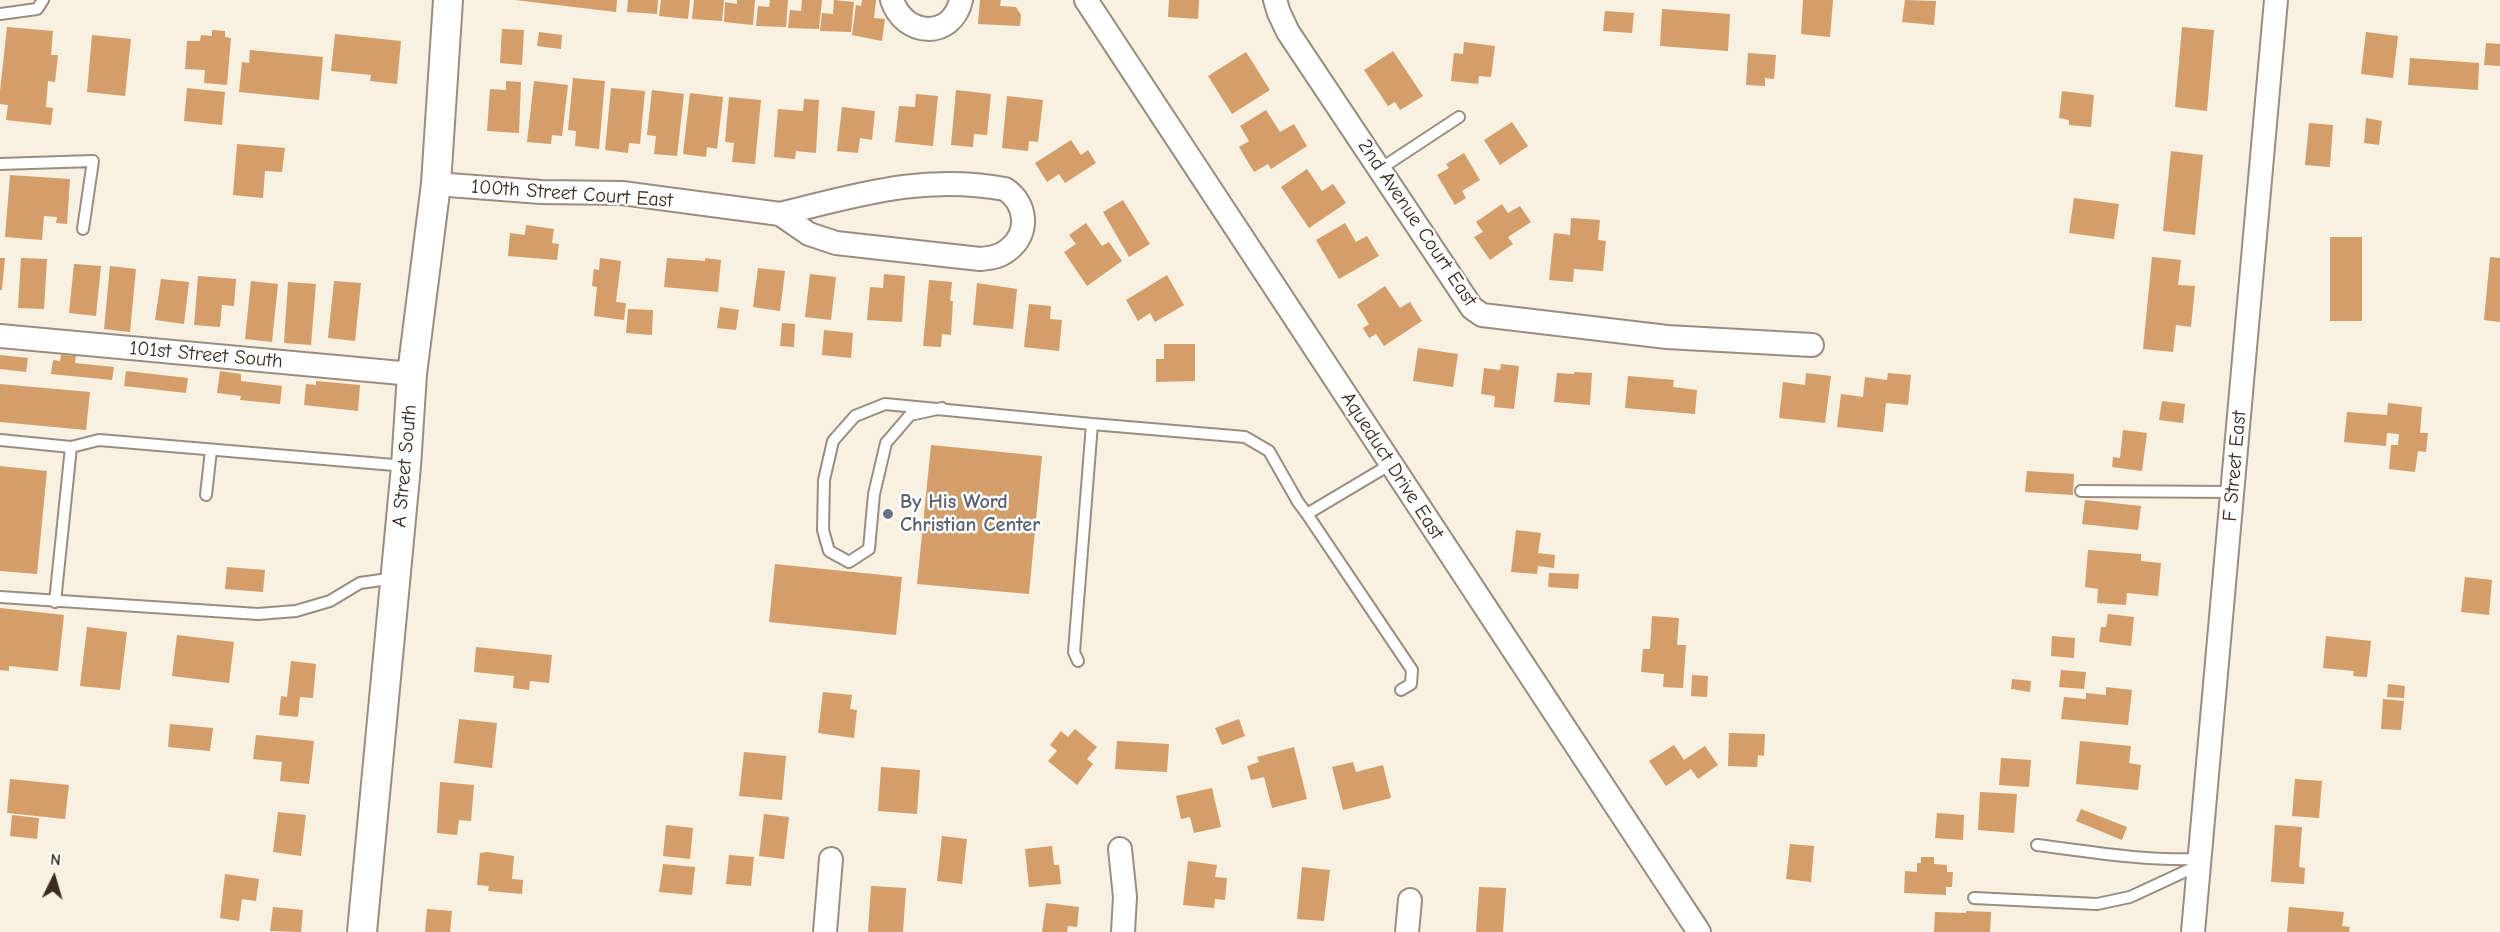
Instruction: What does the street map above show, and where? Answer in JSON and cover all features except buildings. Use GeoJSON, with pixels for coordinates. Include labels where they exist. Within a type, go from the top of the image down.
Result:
{"type":"FeatureCollection","features":[{"type":"Feature","properties":{"kind":"street","name":"A Street South"},"geometry":{"type":"LineString","coordinates":[[362,932],[406,466],[412,374],[436,184],[446,0]]}},
{"type":"Feature","properties":{"kind":"street"},"geometry":{"type":"LineString","coordinates":[[892,0],[900,16],[907,23],[925,29],[934,28],[951,19],[961,0]]}},
{"type":"Feature","properties":{"kind":"street","name":"Aqueduct Drive East"},"geometry":{"type":"LineString","coordinates":[[1086,0],[1699,932]]}},
{"type":"Feature","properties":{"kind":"street","name":"2nd Avenue Court East"},"geometry":{"type":"LineString","coordinates":[[1275,0],[1288,32],[1472,308],[1482,315],[1667,338],[1812,345]]}},
{"type":"Feature","properties":{"kind":"street","name":"F Street East"},"geometry":{"type":"LineString","coordinates":[[2193,932],[2276,0]]}},
{"type":"Feature","properties":{"kind":"street","name":"100th Street Court East"},"geometry":{"type":"LineString","coordinates":[[436,184],[541,192],[622,194],[780,214],[886,188],[927,184],[1005,189],[1014,195],[1021,205],[1023,215],[1018,239],[1008,251],[994,257],[980,259],[836,243],[808,234],[780,214]]}},
{"type":"Feature","properties":{"kind":"street","name":"101st Street South"},"geometry":{"type":"LineString","coordinates":[[0,336],[412,374]]}},
{"type":"Feature","properties":{"kind":"street"},"geometry":{"type":"LineString","coordinates":[[1120,849],[1125,897],[1123,932]]}},
{"type":"Feature","properties":{"kind":"street"},"geometry":{"type":"LineString","coordinates":[[825,932],[831,859]]}},
{"type":"Feature","properties":{"kind":"street"},"geometry":{"type":"LineString","coordinates":[[1407,932],[1410,900]]}},
{"type":"Feature","properties":{"kind":"lane"},"geometry":{"type":"LineString","coordinates":[[0,15],[37,9],[43,0]]}},
{"type":"Feature","properties":{"kind":"lane"},"geometry":{"type":"LineString","coordinates":[[1380,169],[1460,117]]}},
{"type":"Feature","properties":{"kind":"lane"},"geometry":{"type":"LineString","coordinates":[[0,164],[93,161],[83,229]]}},
{"type":"Feature","properties":{"kind":"lane"},"geometry":{"type":"LineString","coordinates":[[942,408],[910,415],[886,443],[874,494],[869,549],[849,562],[829,551],[823,530],[824,480],[833,441],[855,416],[885,404],[942,408],[1245,437],[1269,451],[1298,502],[1412,670],[1411,684],[1401,690]]}},
{"type":"Feature","properties":{"kind":"lane"},"geometry":{"type":"LineString","coordinates":[[1078,661],[1074,652],[1092,424]]}},
{"type":"Feature","properties":{"kind":"lane"},"geometry":{"type":"LineString","coordinates":[[0,440],[71,447],[99,440],[406,466]]}},
{"type":"Feature","properties":{"kind":"lane"},"geometry":{"type":"LineString","coordinates":[[54,602],[71,447]]}},
{"type":"Feature","properties":{"kind":"lane"},"geometry":{"type":"LineString","coordinates":[[206,495],[211,450]]}},
{"type":"Feature","properties":{"kind":"lane"},"geometry":{"type":"LineString","coordinates":[[1307,514],[1391,464]]}},
{"type":"Feature","properties":{"kind":"lane"},"geometry":{"type":"LineString","coordinates":[[2081,491],[2232,492]]}},
{"type":"Feature","properties":{"kind":"lane"},"geometry":{"type":"LineString","coordinates":[[0,597],[258,614],[296,611],[330,601],[360,583],[395,578]]}},
{"type":"Feature","properties":{"kind":"lane"},"geometry":{"type":"LineString","coordinates":[[2037,845],[2125,857],[2199,862]]}},
{"type":"Feature","properties":{"kind":"lane"},"geometry":{"type":"LineString","coordinates":[[1974,898],[2097,904],[2130,897],[2199,862]]}},
{"type":"Feature","properties":{"kind":"place","name":"By His Word Christian Center"},"geometry":{"type":"Point","coordinates":[888,514]}}]}
